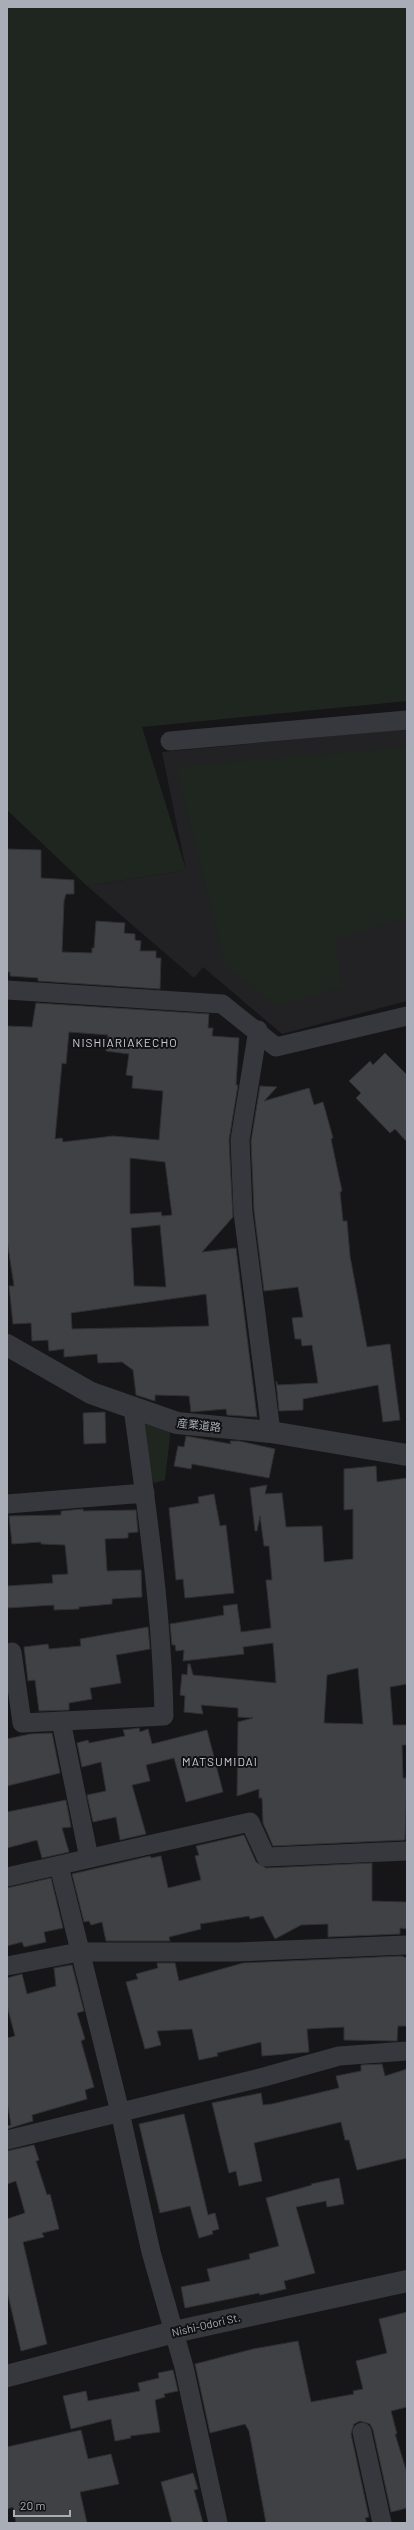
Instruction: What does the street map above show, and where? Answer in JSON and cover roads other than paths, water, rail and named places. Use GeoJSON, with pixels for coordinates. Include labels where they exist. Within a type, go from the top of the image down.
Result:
{"type":"FeatureCollection","features":[{"type":"Feature","properties":{"kind":"street"},"geometry":{"type":"LineString","coordinates":[[170,741],[407,720]]}},
{"type":"Feature","properties":{"kind":"street"},"geometry":{"type":"LineString","coordinates":[[7,990],[222,1004],[258,1030],[276,1047],[407,1016]]}},
{"type":"Feature","properties":{"kind":"street"},"geometry":{"type":"LineString","coordinates":[[258,1030],[240,1140],[243,1212],[271,1432]]}},
{"type":"Feature","properties":{"kind":"street","name":"産業道路"},"geometry":{"type":"LineString","coordinates":[[7,1345],[91,1393],[177,1424],[271,1432],[407,1455]]}},
{"type":"Feature","properties":{"kind":"street"},"geometry":{"type":"LineString","coordinates":[[12,1652],[15,1725],[61,1721],[164,1716],[163,1671],[145,1493],[133,1408]]}},
{"type":"Feature","properties":{"kind":"street"},"geometry":{"type":"LineString","coordinates":[[7,1504],[145,1493]]}},
{"type":"Feature","properties":{"kind":"street"},"geometry":{"type":"LineString","coordinates":[[61,1721],[89,1858]]}},
{"type":"Feature","properties":{"kind":"street"},"geometry":{"type":"LineString","coordinates":[[7,1877],[250,1822],[266,1857],[407,1851]]}},
{"type":"Feature","properties":{"kind":"street"},"geometry":{"type":"LineString","coordinates":[[59,1866],[79,1952],[120,2112],[152,2252],[184,2367],[218,2523]]}},
{"type":"Feature","properties":{"kind":"street"},"geometry":{"type":"LineString","coordinates":[[7,1966],[79,1952],[236,1952],[407,1946]]}},
{"type":"Feature","properties":{"kind":"street"},"geometry":{"type":"LineString","coordinates":[[7,2140],[264,2077],[339,2056],[407,2051]]}},
{"type":"Feature","properties":{"kind":"street","name":"Nishi-Odori St."},"geometry":{"type":"LineString","coordinates":[[7,2376],[174,2332],[407,2281]]}},
{"type":"Feature","properties":{"kind":"street"},"geometry":{"type":"LineString","coordinates":[[362,2432],[382,2523]]}},
{"type":"Feature","properties":{"kind":"district","name":"NISHIARIAKECHO"},"geometry":{"type":"Point","coordinates":[125,1043]}},
{"type":"Feature","properties":{"kind":"district","name":"MATSUMIDAI"},"geometry":{"type":"Point","coordinates":[220,1762]}}]}
